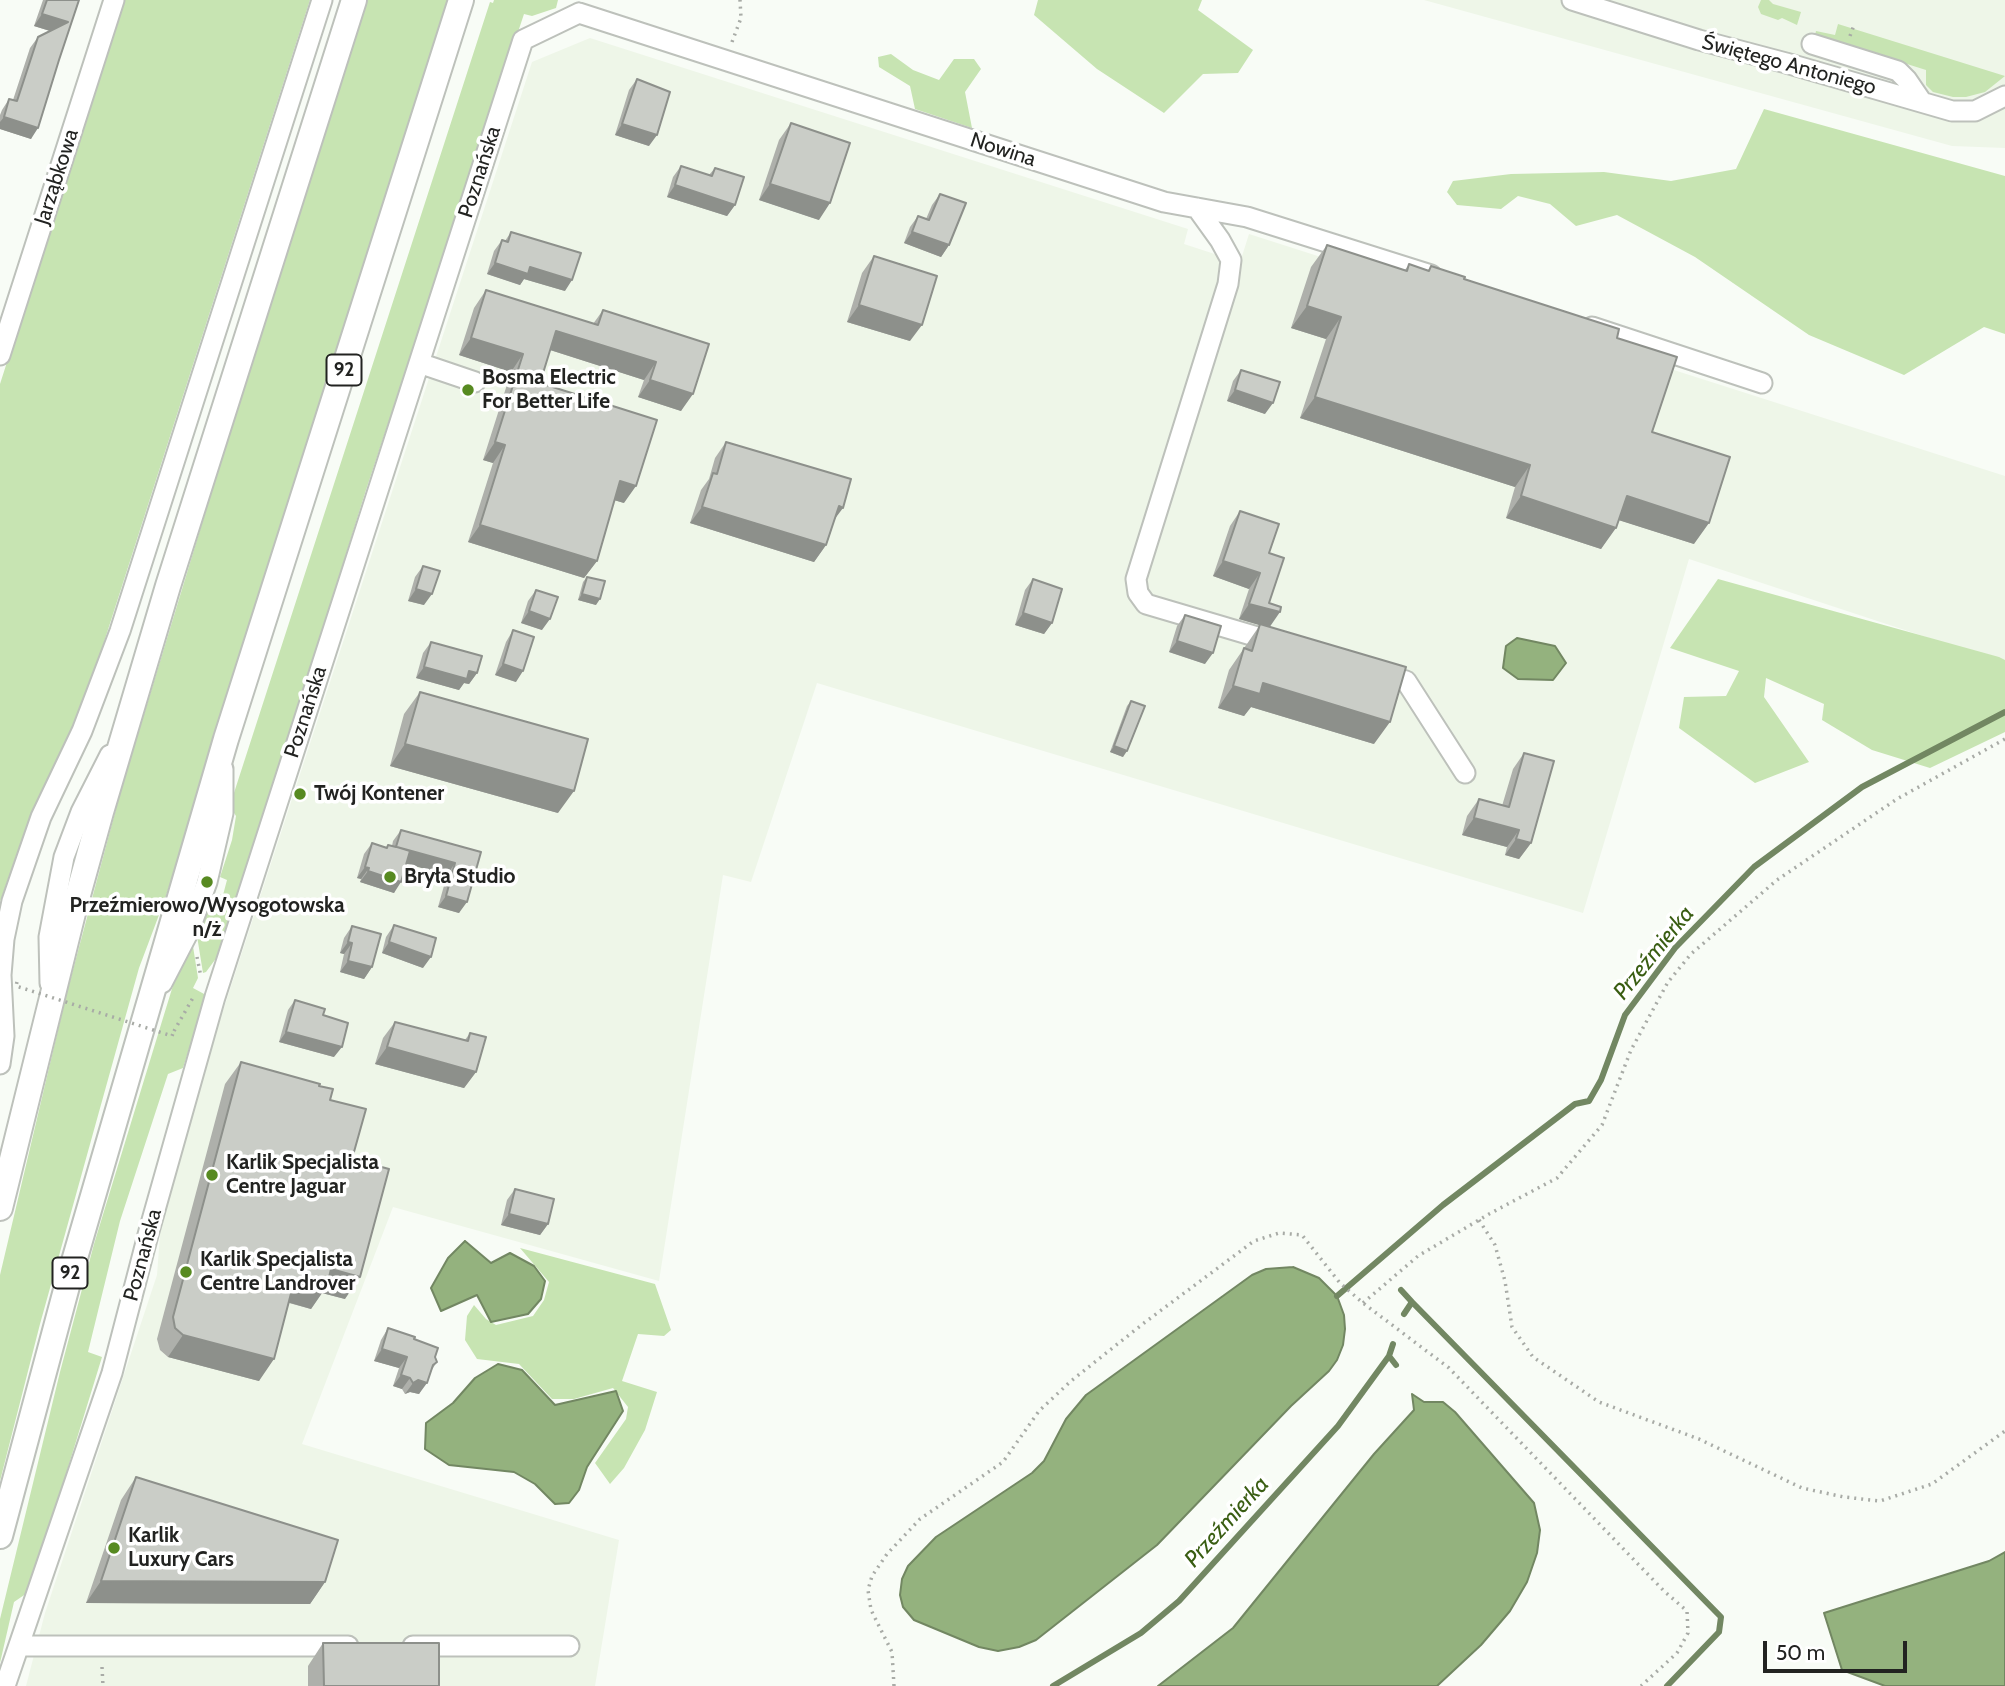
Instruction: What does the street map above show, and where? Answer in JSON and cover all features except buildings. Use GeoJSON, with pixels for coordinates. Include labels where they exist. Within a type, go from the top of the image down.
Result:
{"type":"FeatureCollection","features":[{"type":"Feature","properties":{"kind":"main road"},"geometry":{"type":"LineString","coordinates":[[2,1197],[90,850],[127,724],[354,0]]}},
{"type":"Feature","properties":{"kind":"main road","name":"92"},"geometry":{"type":"LineString","coordinates":[[0,1536],[70,1275],[226,739],[461,0]]}},
{"type":"Feature","properties":{"kind":"street","name":"Jarząbkowa"},"geometry":{"type":"LineString","coordinates":[[0,355],[5,319],[114,0]]}},
{"type":"Feature","properties":{"kind":"street"},"geometry":{"type":"LineString","coordinates":[[0,1065],[3,1050],[1,975],[4,939],[12,901],[41,817],[82,731],[120,631],[322,0]]}},
{"type":"Feature","properties":{"kind":"street","name":"Świętego Antoniego"},"geometry":{"type":"LineString","coordinates":[[1572,0],[1699,40],[1952,111],[1975,111],[2005,96]]}},
{"type":"Feature","properties":{"kind":"street","name":"Nowina"},"geometry":{"type":"LineString","coordinates":[[581,7],[725,60],[1164,202],[1247,217],[1436,276]]}},
{"type":"Feature","properties":{"kind":"street","name":"Poznańska"},"geometry":{"type":"LineString","coordinates":[[5,1686],[112,1373],[215,997],[523,40],[581,7]]}},
{"type":"Feature","properties":{"kind":"street"},"geometry":{"type":"LineString","coordinates":[[1812,44],[1898,71],[1922,102]]}},
{"type":"Feature","properties":{"kind":"street"},"geometry":{"type":"LineString","coordinates":[[1197,208],[1231,260],[1228,284],[1136,579],[1138,593],[1146,604],[1302,650]]}},
{"type":"Feature","properties":{"kind":"street"},"geometry":{"type":"LineString","coordinates":[[1576,322],[1762,383]]}},
{"type":"Feature","properties":{"kind":"street"},"geometry":{"type":"LineString","coordinates":[[419,362],[475,382]]}},
{"type":"Feature","properties":{"kind":"street"},"geometry":{"type":"LineString","coordinates":[[1354,666],[1406,681],[1465,773]]}},
{"type":"Feature","properties":{"kind":"street"},"geometry":{"type":"LineString","coordinates":[[20,1646],[373,1646]]}},
{"type":"Feature","properties":{"kind":"street"},"geometry":{"type":"LineString","coordinates":[[401,1646],[569,1646]]}},
{"type":"Feature","properties":{"kind":"path"},"geometry":{"type":"LineString","coordinates":[[725,60],[741,18],[740,0]]}},
{"type":"Feature","properties":{"kind":"path"},"geometry":{"type":"LineString","coordinates":[[1363,1303],[1418,1256],[1557,1178],[1602,1125],[1631,1050],[1668,982],[1691,954],[1777,880],[1897,799],[2005,739]]}},
{"type":"Feature","properties":{"kind":"path"},"geometry":{"type":"LineString","coordinates":[[196,950],[202,979]]}},
{"type":"Feature","properties":{"kind":"path"},"geometry":{"type":"LineString","coordinates":[[17,982],[16,986],[172,1036],[197,991]]}},
{"type":"Feature","properties":{"kind":"path"},"geometry":{"type":"LineString","coordinates":[[1479,1220],[1495,1245],[1505,1281],[1512,1328],[1533,1357],[1599,1402],[1699,1439],[1802,1488],[1880,1501],[1932,1484],[2005,1431]]}},
{"type":"Feature","properties":{"kind":"path"},"geometry":{"type":"LineString","coordinates":[[894,1686],[892,1651],[871,1609],[868,1590],[872,1576],[887,1554],[920,1519],[1003,1462],[1040,1411],[1071,1381],[1254,1241],[1279,1233],[1302,1235],[1340,1283],[1448,1368],[1664,1591],[1687,1611],[1688,1633],[1677,1653],[1641,1686]]}},
{"type":"Feature","properties":{"kind":"path"},"geometry":{"type":"LineString","coordinates":[[102,1667],[103,1686]]}},
{"type":"Feature","properties":{"kind":"shaded area"},"geometry":{"type":"Polygon","coordinates":[[[123,0],[310,0],[88,692],[23,836],[0,902],[0,384],[123,0]]]}},
{"type":"Feature","properties":{"kind":"shaded area"},"geometry":{"type":"Polygon","coordinates":[[[366,0],[454,0],[165,899],[139,968],[40,1324],[0,1481],[0,1275],[66,996],[121,790],[224,451],[222,450],[366,0]]]}},
{"type":"Feature","properties":{"kind":"shaded area"},"geometry":{"type":"Polygon","coordinates":[[[494,0],[558,0],[556,8],[532,16],[524,14],[366,490],[223,949],[203,973],[197,936],[215,894],[223,895],[227,880],[220,877],[232,840],[236,816],[231,808],[232,799],[490,2],[493,3],[494,0]]]}},
{"type":"Feature","properties":{"kind":"shaded area"},"geometry":{"type":"Polygon","coordinates":[[[1038,0],[1202,0],[1198,10],[1253,50],[1238,73],[1203,74],[1164,113],[1097,69],[1034,15],[1038,0]]]}},
{"type":"Feature","properties":{"kind":"shaded area"},"geometry":{"type":"Polygon","coordinates":[[[1424,0],[2005,0],[2005,148],[1952,146],[1424,0]]]}},
{"type":"Feature","properties":{"kind":"shaded area"},"geometry":{"type":"Polygon","coordinates":[[[1761,0],[1769,0],[1773,4],[1801,12],[1797,25],[1782,18],[1778,20],[1761,14],[1758,7],[1761,0]]]}},
{"type":"Feature","properties":{"kind":"shaded area"},"geometry":{"type":"Polygon","coordinates":[[[1838,24],[2005,76],[1985,92],[1966,97],[1933,92],[1926,85],[1926,70],[1815,35],[1816,31],[1835,35],[1838,24]]]}},
{"type":"Feature","properties":{"kind":"shaded area"},"geometry":{"type":"Polygon","coordinates":[[[590,38],[1188,229],[1184,244],[1230,259],[1139,582],[1249,234],[2005,476],[2005,663],[1689,559],[1583,913],[817,683],[751,882],[723,875],[659,1281],[393,1207],[302,1444],[619,1540],[595,1686],[26,1686],[45,1613],[157,1275],[163,1195],[532,62],[590,38]]]}},
{"type":"Feature","properties":{"kind":"shaded area"},"geometry":{"type":"Polygon","coordinates":[[[891,54],[913,70],[939,80],[954,59],[974,59],[981,69],[965,92],[972,128],[915,109],[910,86],[879,67],[878,57],[891,54]]]}},
{"type":"Feature","properties":{"kind":"shaded area"},"geometry":{"type":"Polygon","coordinates":[[[1764,109],[2005,176],[2005,334],[1984,327],[1904,375],[1809,335],[1695,257],[1617,215],[1576,226],[1550,204],[1518,196],[1501,209],[1457,205],[1447,192],[1453,181],[1511,174],[1604,172],[1671,181],[1736,169],[1764,109]]]}},
{"type":"Feature","properties":{"kind":"shaded area"},"geometry":{"type":"Polygon","coordinates":[[[1718,579],[2005,660],[2005,732],[1930,768],[1872,750],[1822,720],[1824,704],[1766,678],[1764,697],[1809,762],[1755,783],[1679,728],[1684,697],[1726,696],[1739,671],[1670,648],[1718,579]]]}},
{"type":"Feature","properties":{"kind":"shaded area"},"geometry":{"type":"Polygon","coordinates":[[[1517,638],[1555,646],[1566,663],[1553,680],[1518,679],[1503,668],[1506,646],[1517,638]]]}},
{"type":"Feature","properties":{"kind":"shaded area"},"geometry":{"type":"Polygon","coordinates":[[[192,940],[198,978],[193,988],[206,995],[183,1068],[168,1074],[120,1221],[88,1352],[102,1357],[30,1591],[14,1602],[0,1663],[0,1619],[60,1372],[94,1244],[163,1018],[179,966],[192,940]]]}},
{"type":"Feature","properties":{"kind":"shaded area"},"geometry":{"type":"Polygon","coordinates":[[[465,1241],[491,1263],[510,1253],[534,1266],[545,1281],[541,1299],[528,1314],[491,1322],[477,1295],[441,1311],[431,1288],[448,1258],[465,1241]]]}},
{"type":"Feature","properties":{"kind":"shaded area"},"geometry":{"type":"Polygon","coordinates":[[[520,1248],[655,1284],[671,1330],[664,1336],[638,1334],[622,1381],[657,1392],[645,1430],[624,1468],[610,1484],[595,1463],[626,1419],[628,1407],[613,1388],[574,1399],[552,1399],[519,1364],[477,1359],[465,1340],[467,1316],[474,1305],[486,1319],[496,1325],[533,1316],[544,1300],[549,1282],[520,1248]]]}},
{"type":"Feature","properties":{"kind":"shaded area"},"geometry":{"type":"Polygon","coordinates":[[[1293,1267],[1319,1278],[1337,1296],[1344,1315],[1345,1329],[1337,1360],[1157,1545],[1036,1640],[1019,1647],[998,1651],[979,1647],[914,1620],[903,1607],[900,1595],[902,1579],[908,1566],[936,1537],[1032,1473],[1044,1461],[1066,1419],[1086,1395],[1252,1275],[1266,1269],[1293,1267]]]}},
{"type":"Feature","properties":{"kind":"shaded area"},"geometry":{"type":"Polygon","coordinates":[[[498,1364],[522,1370],[555,1405],[616,1391],[623,1411],[587,1467],[579,1490],[569,1503],[555,1504],[535,1484],[514,1472],[449,1465],[425,1449],[426,1423],[453,1403],[475,1378],[498,1364]]]}},
{"type":"Feature","properties":{"kind":"shaded area"},"geometry":{"type":"Polygon","coordinates":[[[1412,1394],[1424,1402],[1443,1402],[1455,1412],[1534,1503],[1540,1530],[1537,1553],[1527,1582],[1510,1611],[1481,1645],[1437,1686],[1158,1686],[1233,1628],[1374,1454],[1414,1410],[1412,1394]]]}},
{"type":"Feature","properties":{"kind":"shaded area"},"geometry":{"type":"Polygon","coordinates":[[[2005,1552],[2005,1686],[1885,1686],[1842,1670],[1824,1613],[1989,1561],[2005,1552]]]}},
{"type":"Feature","properties":{"kind":"waterway","name":"Przeźmierka"},"geometry":{"type":"LineString","coordinates":[[1337,1296],[1443,1205],[1575,1104],[1589,1101],[1601,1080],[1625,1015],[1675,948],[1754,867],[1862,787],[2005,712]]}},
{"type":"Feature","properties":{"kind":"waterway","name":"Przeźmierka"},"geometry":{"type":"LineString","coordinates":[[1401,1290],[1412,1302],[1404,1314]]}},
{"type":"Feature","properties":{"kind":"waterway"},"geometry":{"type":"LineString","coordinates":[[1412,1302],[1721,1617],[1719,1632],[1667,1686]]}},
{"type":"Feature","properties":{"kind":"waterway","name":"Przeźmierka"},"geometry":{"type":"LineString","coordinates":[[1053,1686],[1141,1633],[1179,1601],[1338,1426],[1389,1356],[1393,1344]]}},
{"type":"Feature","properties":{"kind":"waterway"},"geometry":{"type":"LineString","coordinates":[[1389,1356],[1396,1365]]}},
{"type":"Feature","properties":{"kind":"place","name":"Bosma Electric For Better Life"},"geometry":{"type":"Point","coordinates":[468,390]}},
{"type":"Feature","properties":{"kind":"place","name":"Twój Kontener"},"geometry":{"type":"Point","coordinates":[300,794]}},
{"type":"Feature","properties":{"kind":"place","name":"Bryła Studio"},"geometry":{"type":"Point","coordinates":[390,877]}},
{"type":"Feature","properties":{"kind":"place","name":"Przeźmierowo/Wysogotowska n/ż"},"geometry":{"type":"Point","coordinates":[207,882]}},
{"type":"Feature","properties":{"kind":"place","name":"Karlik Specjalista Centre Jaguar"},"geometry":{"type":"Point","coordinates":[212,1175]}},
{"type":"Feature","properties":{"kind":"place","name":"Karlik Specjalista Centre Landrover"},"geometry":{"type":"Point","coordinates":[186,1272]}},
{"type":"Feature","properties":{"kind":"place","name":"Karlik Luxury Cars"},"geometry":{"type":"Point","coordinates":[114,1548]}}]}
